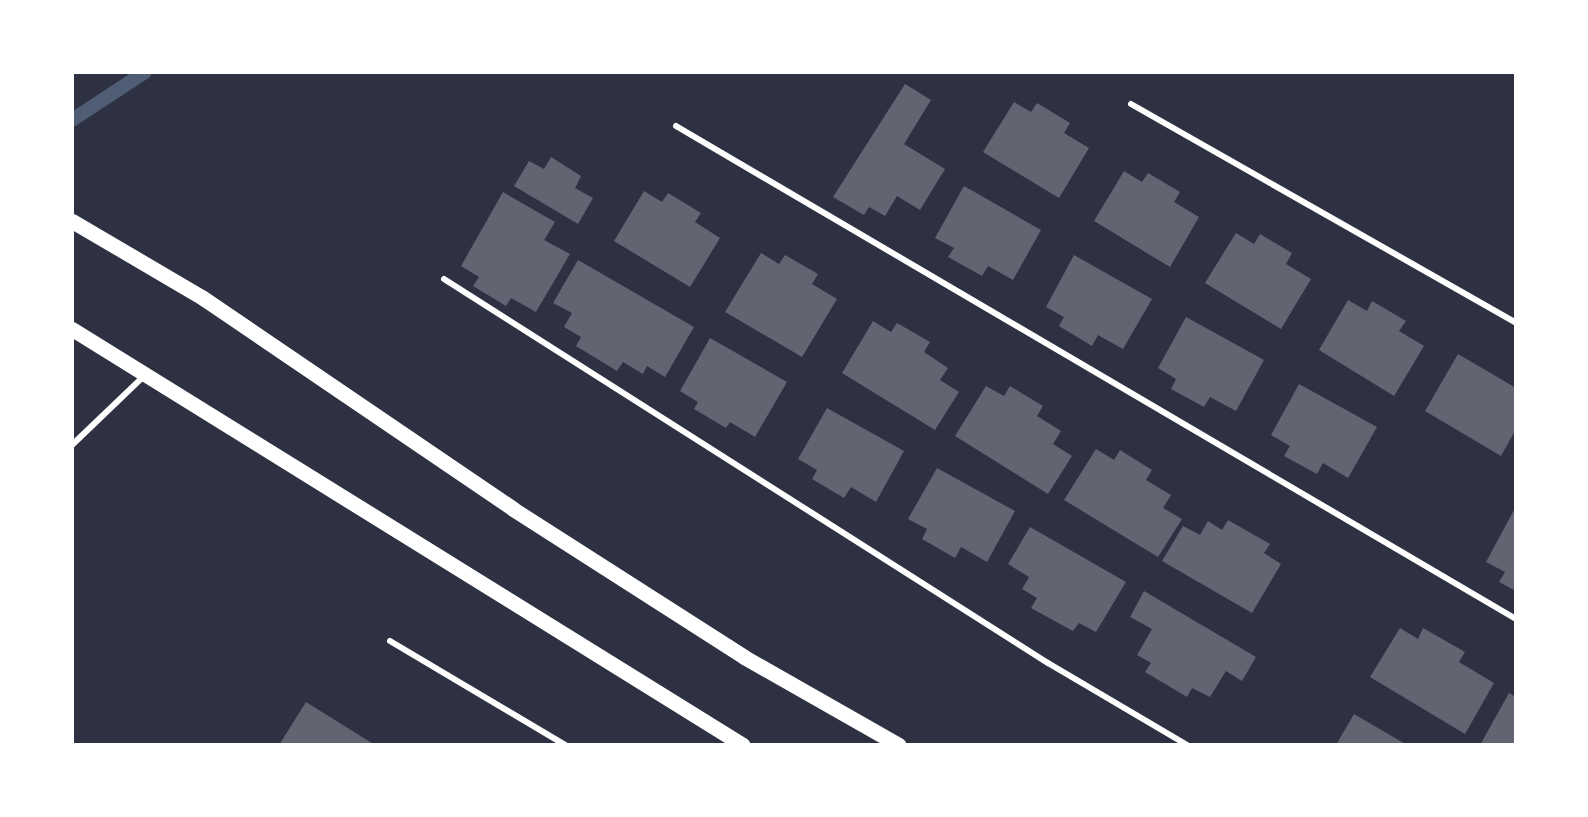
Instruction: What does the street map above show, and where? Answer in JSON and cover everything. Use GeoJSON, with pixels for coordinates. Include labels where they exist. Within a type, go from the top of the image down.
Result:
{"type":"FeatureCollection","features":[{"type":"Feature","properties":{"kind":"main road"},"geometry":{"type":"LineString","coordinates":[[72,221],[203,298],[513,509],[734,650],[898,745]]}},
{"type":"Feature","properties":{"kind":"main road"},"geometry":{"type":"LineString","coordinates":[[72,329],[743,745]]}},
{"type":"Feature","properties":{"kind":"street"},"geometry":{"type":"LineString","coordinates":[[1131,104],[1516,324]]}},
{"type":"Feature","properties":{"kind":"street"},"geometry":{"type":"LineString","coordinates":[[676,126],[1516,620]]}},
{"type":"Feature","properties":{"kind":"street"},"geometry":{"type":"LineString","coordinates":[[444,279],[1048,663],[1187,745]]}},
{"type":"Feature","properties":{"kind":"street"},"geometry":{"type":"LineString","coordinates":[[72,445],[146,374]]}},
{"type":"Feature","properties":{"kind":"street"},"geometry":{"type":"LineString","coordinates":[[390,640],[565,745]]}},
{"type":"Feature","properties":{"kind":"building"},"geometry":{"type":"Polygon","coordinates":[[[905,84],[931,100],[904,144],[945,169],[920,210],[897,196],[885,216],[869,207],[864,215],[833,197],[905,84]]]}},
{"type":"Feature","properties":{"kind":"building"},"geometry":{"type":"Polygon","coordinates":[[[1014,102],[1031,112],[1037,103],[1070,123],[1064,133],[1089,148],[1059,198],[983,152],[1014,102]]]}},
{"type":"Feature","properties":{"kind":"building"},"geometry":{"type":"Polygon","coordinates":[[[551,157],[581,176],[575,188],[593,198],[578,224],[514,186],[529,161],[544,169],[551,157]]]}},
{"type":"Feature","properties":{"kind":"building"},"geometry":{"type":"Polygon","coordinates":[[[1124,171],[1142,182],[1148,173],[1180,192],[1174,202],[1199,217],[1170,267],[1094,221],[1124,171]]]}},
{"type":"Feature","properties":{"kind":"building"},"geometry":{"type":"Polygon","coordinates":[[[964,186],[1041,230],[1013,280],[988,266],[982,276],[948,257],[954,248],[935,238],[964,186]]]}},
{"type":"Feature","properties":{"kind":"building"},"geometry":{"type":"Polygon","coordinates":[[[644,191],[662,202],[668,193],[701,213],[695,222],[720,238],[690,287],[614,241],[644,191]]]}},
{"type":"Feature","properties":{"kind":"building"},"geometry":{"type":"Polygon","coordinates":[[[503,192],[555,222],[544,240],[570,254],[536,312],[511,298],[506,306],[473,286],[479,277],[461,266],[503,192]]]}},
{"type":"Feature","properties":{"kind":"building"},"geometry":{"type":"Polygon","coordinates":[[[1236,233],[1254,244],[1260,234],[1292,253],[1286,264],[1311,279],[1281,329],[1205,283],[1236,233]]]}},
{"type":"Feature","properties":{"kind":"building"},"geometry":{"type":"Polygon","coordinates":[[[761,253],[779,264],[785,255],[818,274],[812,284],[837,299],[802,357],[725,312],[761,253]]]}},
{"type":"Feature","properties":{"kind":"building"},"geometry":{"type":"Polygon","coordinates":[[[1074,255],[1152,299],[1123,349],[1098,335],[1092,346],[1059,326],[1064,317],[1046,307],[1074,255]]]}},
{"type":"Feature","properties":{"kind":"building"},"geometry":{"type":"Polygon","coordinates":[[[578,260],[694,327],[665,377],[647,366],[643,374],[623,362],[617,371],[576,346],[581,337],[564,327],[572,313],[553,303],[578,260]]]}},
{"type":"Feature","properties":{"kind":"building"},"geometry":{"type":"Polygon","coordinates":[[[1348,300],[1367,311],[1372,301],[1406,321],[1399,331],[1424,346],[1394,396],[1319,350],[1348,300]]]}},
{"type":"Feature","properties":{"kind":"building"},"geometry":{"type":"Polygon","coordinates":[[[1186,317],[1264,360],[1236,411],[1210,397],[1204,407],[1171,389],[1176,379],[1158,368],[1186,317]]]}},
{"type":"Feature","properties":{"kind":"building"},"geometry":{"type":"Polygon","coordinates":[[[873,321],[891,332],[897,323],[930,342],[924,352],[948,368],[940,380],[959,392],[935,430],[842,373],[873,321]]]}},
{"type":"Feature","properties":{"kind":"building"},"geometry":{"type":"Polygon","coordinates":[[[710,338],[787,382],[755,437],[730,422],[726,428],[694,409],[698,402],[680,391],[710,338]]]}},
{"type":"Feature","properties":{"kind":"building"},"geometry":{"type":"Polygon","coordinates":[[[1458,354],[1516,388],[1516,429],[1501,456],[1425,411],[1458,354]]]}},
{"type":"Feature","properties":{"kind":"building"},"geometry":{"type":"Polygon","coordinates":[[[1299,384],[1377,427],[1348,478],[1323,463],[1317,474],[1284,456],[1290,446],[1271,435],[1299,384]]]}},
{"type":"Feature","properties":{"kind":"building"},"geometry":{"type":"Polygon","coordinates":[[[986,386],[1004,396],[1010,386],[1043,406],[1037,416],[1061,431],[1053,444],[1072,456],[1048,494],[955,436],[986,386]]]}},
{"type":"Feature","properties":{"kind":"building"},"geometry":{"type":"Polygon","coordinates":[[[827,408],[904,451],[876,502],[851,487],[844,498],[812,479],[817,470],[798,459],[827,408]]]}},
{"type":"Feature","properties":{"kind":"building"},"geometry":{"type":"Polygon","coordinates":[[[1096,449],[1114,460],[1120,450],[1152,470],[1146,480],[1171,495],[1163,508],[1182,519],[1158,557],[1064,500],[1096,449]]]}},
{"type":"Feature","properties":{"kind":"building"},"geometry":{"type":"Polygon","coordinates":[[[937,468],[1015,511],[987,562],[961,547],[955,558],[922,539],[927,529],[908,519],[937,468]]]}},
{"type":"Feature","properties":{"kind":"building"},"geometry":{"type":"Polygon","coordinates":[[[1514,510],[1516,511],[1516,591],[1499,582],[1505,572],[1486,562],[1514,510]]]}},
{"type":"Feature","properties":{"kind":"building"},"geometry":{"type":"Polygon","coordinates":[[[1228,520],[1270,544],[1264,553],[1281,564],[1252,613],[1162,561],[1183,526],[1200,535],[1208,521],[1222,530],[1228,520]]]}},
{"type":"Feature","properties":{"kind":"building"},"geometry":{"type":"Polygon","coordinates":[[[1030,527],[1126,582],[1096,632],[1079,623],[1073,631],[1031,608],[1037,598],[1022,589],[1029,577],[1008,564],[1030,527]]]}},
{"type":"Feature","properties":{"kind":"building"},"geometry":{"type":"Polygon","coordinates":[[[1144,591],[1256,657],[1242,681],[1226,671],[1210,697],[1192,688],[1187,697],[1145,672],[1151,663],[1137,655],[1152,629],[1130,617],[1144,591]]]}},
{"type":"Feature","properties":{"kind":"building"},"geometry":{"type":"Polygon","coordinates":[[[1400,628],[1418,639],[1423,628],[1465,652],[1459,662],[1494,683],[1465,734],[1370,677],[1400,628]]]}},
{"type":"Feature","properties":{"kind":"building"},"geometry":{"type":"Polygon","coordinates":[[[1509,693],[1516,697],[1516,745],[1480,745],[1509,693]]]}},
{"type":"Feature","properties":{"kind":"building"},"geometry":{"type":"Polygon","coordinates":[[[306,702],[375,745],[279,745],[306,702]]]}},
{"type":"Feature","properties":{"kind":"building"},"geometry":{"type":"Polygon","coordinates":[[[1354,714],[1407,745],[1336,745],[1354,714]]]}},
{"type":"Feature","properties":{"kind":"waterway"},"geometry":{"type":"LineString","coordinates":[[72,120],[145,72]]}}]}
